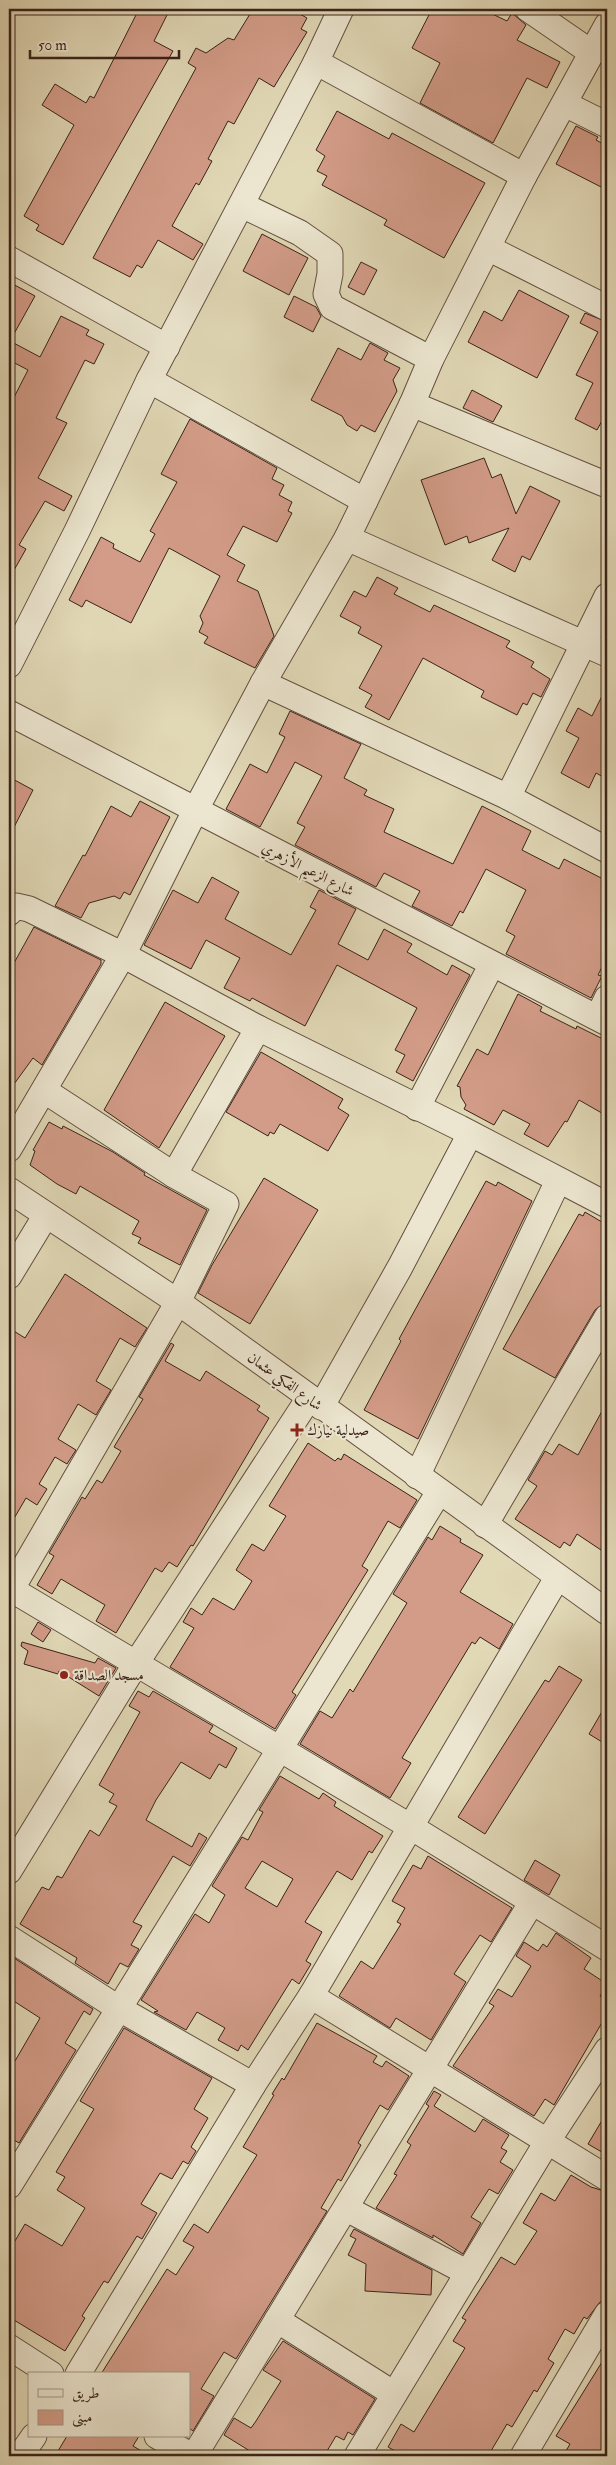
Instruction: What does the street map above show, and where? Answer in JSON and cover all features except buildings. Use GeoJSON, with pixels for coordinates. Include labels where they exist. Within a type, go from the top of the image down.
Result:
{"type":"FeatureCollection","features":[{"type":"Feature","properties":{"kind":"street"},"geometry":{"type":"LineString","coordinates":[[9,665],[77,531],[149,380],[242,205],[316,62],[341,9]]}},
{"type":"Feature","properties":{"kind":"street"},"geometry":{"type":"LineString","coordinates":[[528,9],[592,53]]}},
{"type":"Feature","properties":{"kind":"street"},"geometry":{"type":"LineString","coordinates":[[9,1148],[45,1091],[124,956],[195,811],[263,683],[347,538],[412,404],[431,359],[524,176],[607,25]]}},
{"type":"Feature","properties":{"kind":"street"},"geometry":{"type":"LineString","coordinates":[[316,62],[524,176]]}},
{"type":"Feature","properties":{"kind":"street"},"geometry":{"type":"LineString","coordinates":[[565,104],[607,125]]}},
{"type":"Feature","properties":{"kind":"street"},"geometry":{"type":"LineString","coordinates":[[242,205],[300,233],[330,254],[330,274],[326,294],[332,307],[431,359]]}},
{"type":"Feature","properties":{"kind":"street"},"geometry":{"type":"LineString","coordinates":[[488,248],[607,308]]}},
{"type":"Feature","properties":{"kind":"street"},"geometry":{"type":"LineString","coordinates":[[9,259],[167,347]]}},
{"type":"Feature","properties":{"kind":"street"},"geometry":{"type":"LineString","coordinates":[[149,380],[365,501]]}},
{"type":"Feature","properties":{"kind":"street"},"geometry":{"type":"LineString","coordinates":[[412,404],[607,485]]}},
{"type":"Feature","properties":{"kind":"street"},"geometry":{"type":"LineString","coordinates":[[347,538],[584,642],[607,654]]}},
{"type":"Feature","properties":{"kind":"street"},"geometry":{"type":"LineString","coordinates":[[508,797],[607,596]]}},
{"type":"Feature","properties":{"kind":"street"},"geometry":{"type":"LineString","coordinates":[[263,683],[508,797],[607,850]]}},
{"type":"Feature","properties":{"kind":"street","name":"شارع الزعيم الأزهري"},"geometry":{"type":"LineString","coordinates":[[9,713],[492,964],[604,1013]]}},
{"type":"Feature","properties":{"kind":"street"},"geometry":{"type":"LineString","coordinates":[[9,913],[16,906],[28,909],[124,956],[258,1028],[607,1205]]}},
{"type":"Feature","properties":{"kind":"street"},"geometry":{"type":"LineString","coordinates":[[417,1108],[492,964]]}},
{"type":"Feature","properties":{"kind":"street"},"geometry":{"type":"LineString","coordinates":[[174,1175],[258,1028]]}},
{"type":"Feature","properties":{"kind":"street"},"geometry":{"type":"LineString","coordinates":[[45,1091],[174,1175],[226,1204],[178,1302],[10,1589],[135,1665],[279,1748],[607,1948]]}},
{"type":"Feature","properties":{"kind":"street"},"geometry":{"type":"LineString","coordinates":[[9,1871],[135,1665],[315,1402],[400,1268],[470,1134]]}},
{"type":"Feature","properties":{"kind":"street"},"geometry":{"type":"LineString","coordinates":[[417,1476],[558,1181]]}},
{"type":"Feature","properties":{"kind":"street","name":"شارع الفكي عثمان"},"geometry":{"type":"LineString","coordinates":[[9,1190],[178,1302],[557,1578],[607,1612]]}},
{"type":"Feature","properties":{"kind":"street"},"geometry":{"type":"LineString","coordinates":[[9,1276],[46,1215]]}},
{"type":"Feature","properties":{"kind":"street"},"geometry":{"type":"LineString","coordinates":[[485,1525],[603,1334]]}},
{"type":"Feature","properties":{"kind":"street"},"geometry":{"type":"LineString","coordinates":[[9,2186],[439,1492]]}},
{"type":"Feature","properties":{"kind":"street"},"geometry":{"type":"LineString","coordinates":[[79,2372],[254,2085],[311,1996],[557,1578]]}},
{"type":"Feature","properties":{"kind":"street"},"geometry":{"type":"LineString","coordinates":[[162,2438],[193,2456],[347,2209],[532,1902]]}},
{"type":"Feature","properties":{"kind":"street"},"geometry":{"type":"LineString","coordinates":[[9,1938],[118,2008],[254,2085]]}},
{"type":"Feature","properties":{"kind":"street"},"geometry":{"type":"LineString","coordinates":[[311,1996],[607,2178]]}},
{"type":"Feature","properties":{"kind":"street"},"geometry":{"type":"LineString","coordinates":[[357,2456],[547,2142],[607,2050]]}},
{"type":"Feature","properties":{"kind":"street"},"geometry":{"type":"LineString","coordinates":[[347,2209],[468,2273]]}},
{"type":"Feature","properties":{"kind":"street"},"geometry":{"type":"LineString","coordinates":[[523,2456],[607,2314]]}},
{"type":"Feature","properties":{"kind":"street"},"geometry":{"type":"LineString","coordinates":[[277,2320],[394,2394]]}},
{"type":"Feature","properties":{"kind":"street"},"geometry":{"type":"LineString","coordinates":[[9,2347],[48,2372]]}},
{"type":"Feature","properties":{"kind":"street"},"geometry":{"type":"LineString","coordinates":[[20,2456],[33,2438]]}},
{"type":"Feature","properties":{"kind":"place","name":"صيدلية نيازك"},"geometry":{"type":"Point","coordinates":[297,1430]}},
{"type":"Feature","properties":{"kind":"place","name":"مسجد الصداقة"},"geometry":{"type":"Point","coordinates":[64,1675]}}]}
